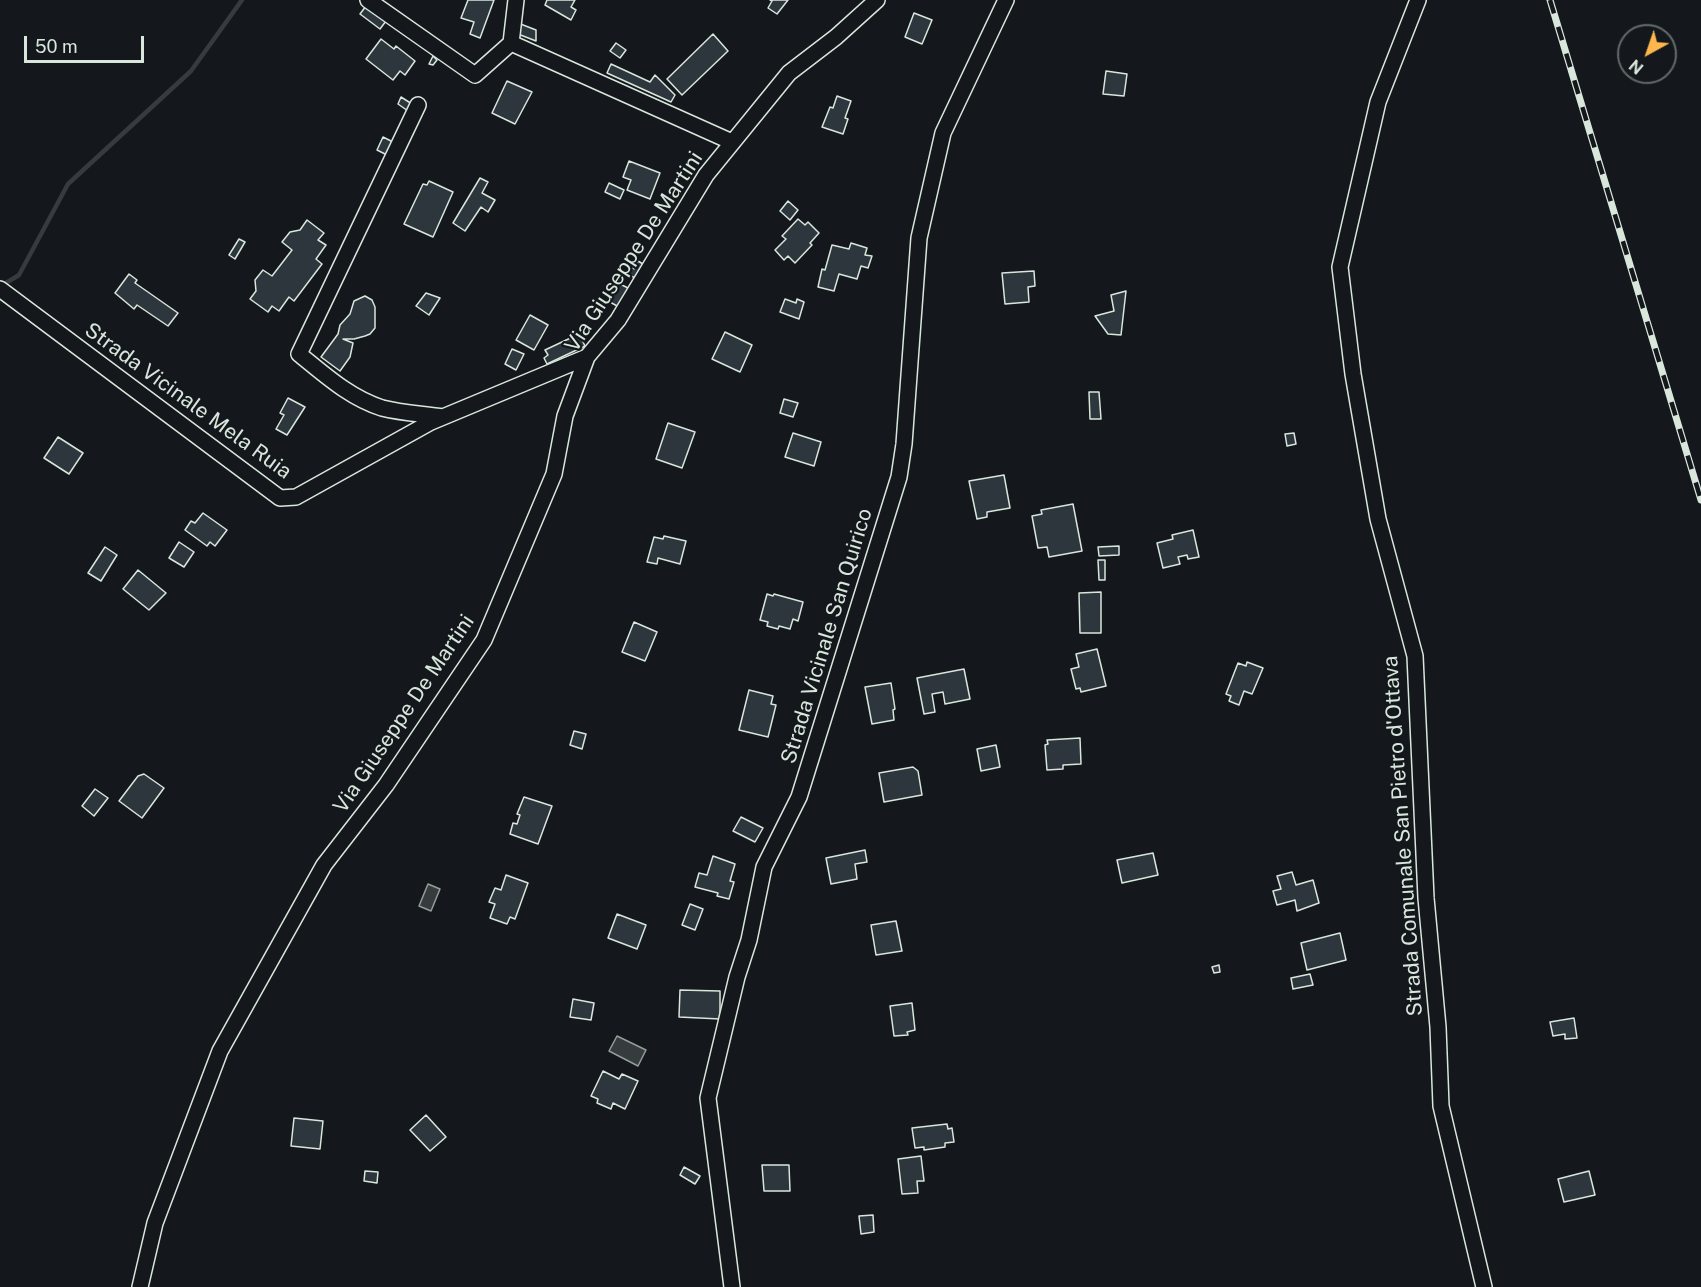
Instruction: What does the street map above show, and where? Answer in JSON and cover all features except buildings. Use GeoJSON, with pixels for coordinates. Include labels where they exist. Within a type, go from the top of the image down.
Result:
{"type":"FeatureCollection","features":[{"type":"Feature","properties":{"kind":"street"},"geometry":{"type":"LineString","coordinates":[[368,0],[475,75],[512,43],[516,0]]}},
{"type":"Feature","properties":{"kind":"street","name":"Via Giuseppe De Martini"},"geometry":{"type":"LineString","coordinates":[[140,1287],[155,1223],[220,1051],[324,864],[386,785],[484,640],[554,474],[565,416],[587,357],[618,320],[706,175],[732,142],[789,73],[836,37],[877,0]]}},
{"type":"Feature","properties":{"kind":"street","name":"Strada Vicinale San Quirico"},"geometry":{"type":"LineString","coordinates":[[732,1287],[708,1098],[764,867],[799,797],[899,477],[904,444],[919,238],[944,134],[1006,0]]}},
{"type":"Feature","properties":{"kind":"street","name":"Strada Comunale San Pietro d'Ottava"},"geometry":{"type":"LineString","coordinates":[[1418,0],[1378,102],[1340,267],[1353,374],[1378,519],[1415,656],[1426,898],[1438,1027],[1441,1106],[1484,1287]]}},
{"type":"Feature","properties":{"kind":"street","name":"Via Giuseppe De Martini"},"geometry":{"type":"LineString","coordinates":[[512,43],[732,142]]}},
{"type":"Feature","properties":{"kind":"street"},"geometry":{"type":"LineString","coordinates":[[418,105],[299,354],[347,391],[368,402],[400,411],[443,417]]}},
{"type":"Feature","properties":{"kind":"street","name":"Strada Vicinale Mela Ruia"},"geometry":{"type":"LineString","coordinates":[[5,292],[280,498],[296,497],[443,417],[587,357]]}},
{"type":"Feature","properties":{"kind":"shaded area"},"geometry":{"type":"Polygon","coordinates":[[[428,884],[440,889],[431,911],[419,906],[428,884]]]}},
{"type":"Feature","properties":{"kind":"shaded area"},"geometry":{"type":"Polygon","coordinates":[[[617,1036],[646,1050],[638,1066],[609,1051],[617,1036]]]}},
{"type":"Feature","properties":{"kind":"waterway"},"geometry":{"type":"LineString","coordinates":[[1,286],[19,275],[68,184],[191,71],[242,0]]}},
{"type":"Feature","properties":{"kind":"railway"},"geometry":{"type":"LineString","coordinates":[[1550,0],[1701,500]]}}]}
